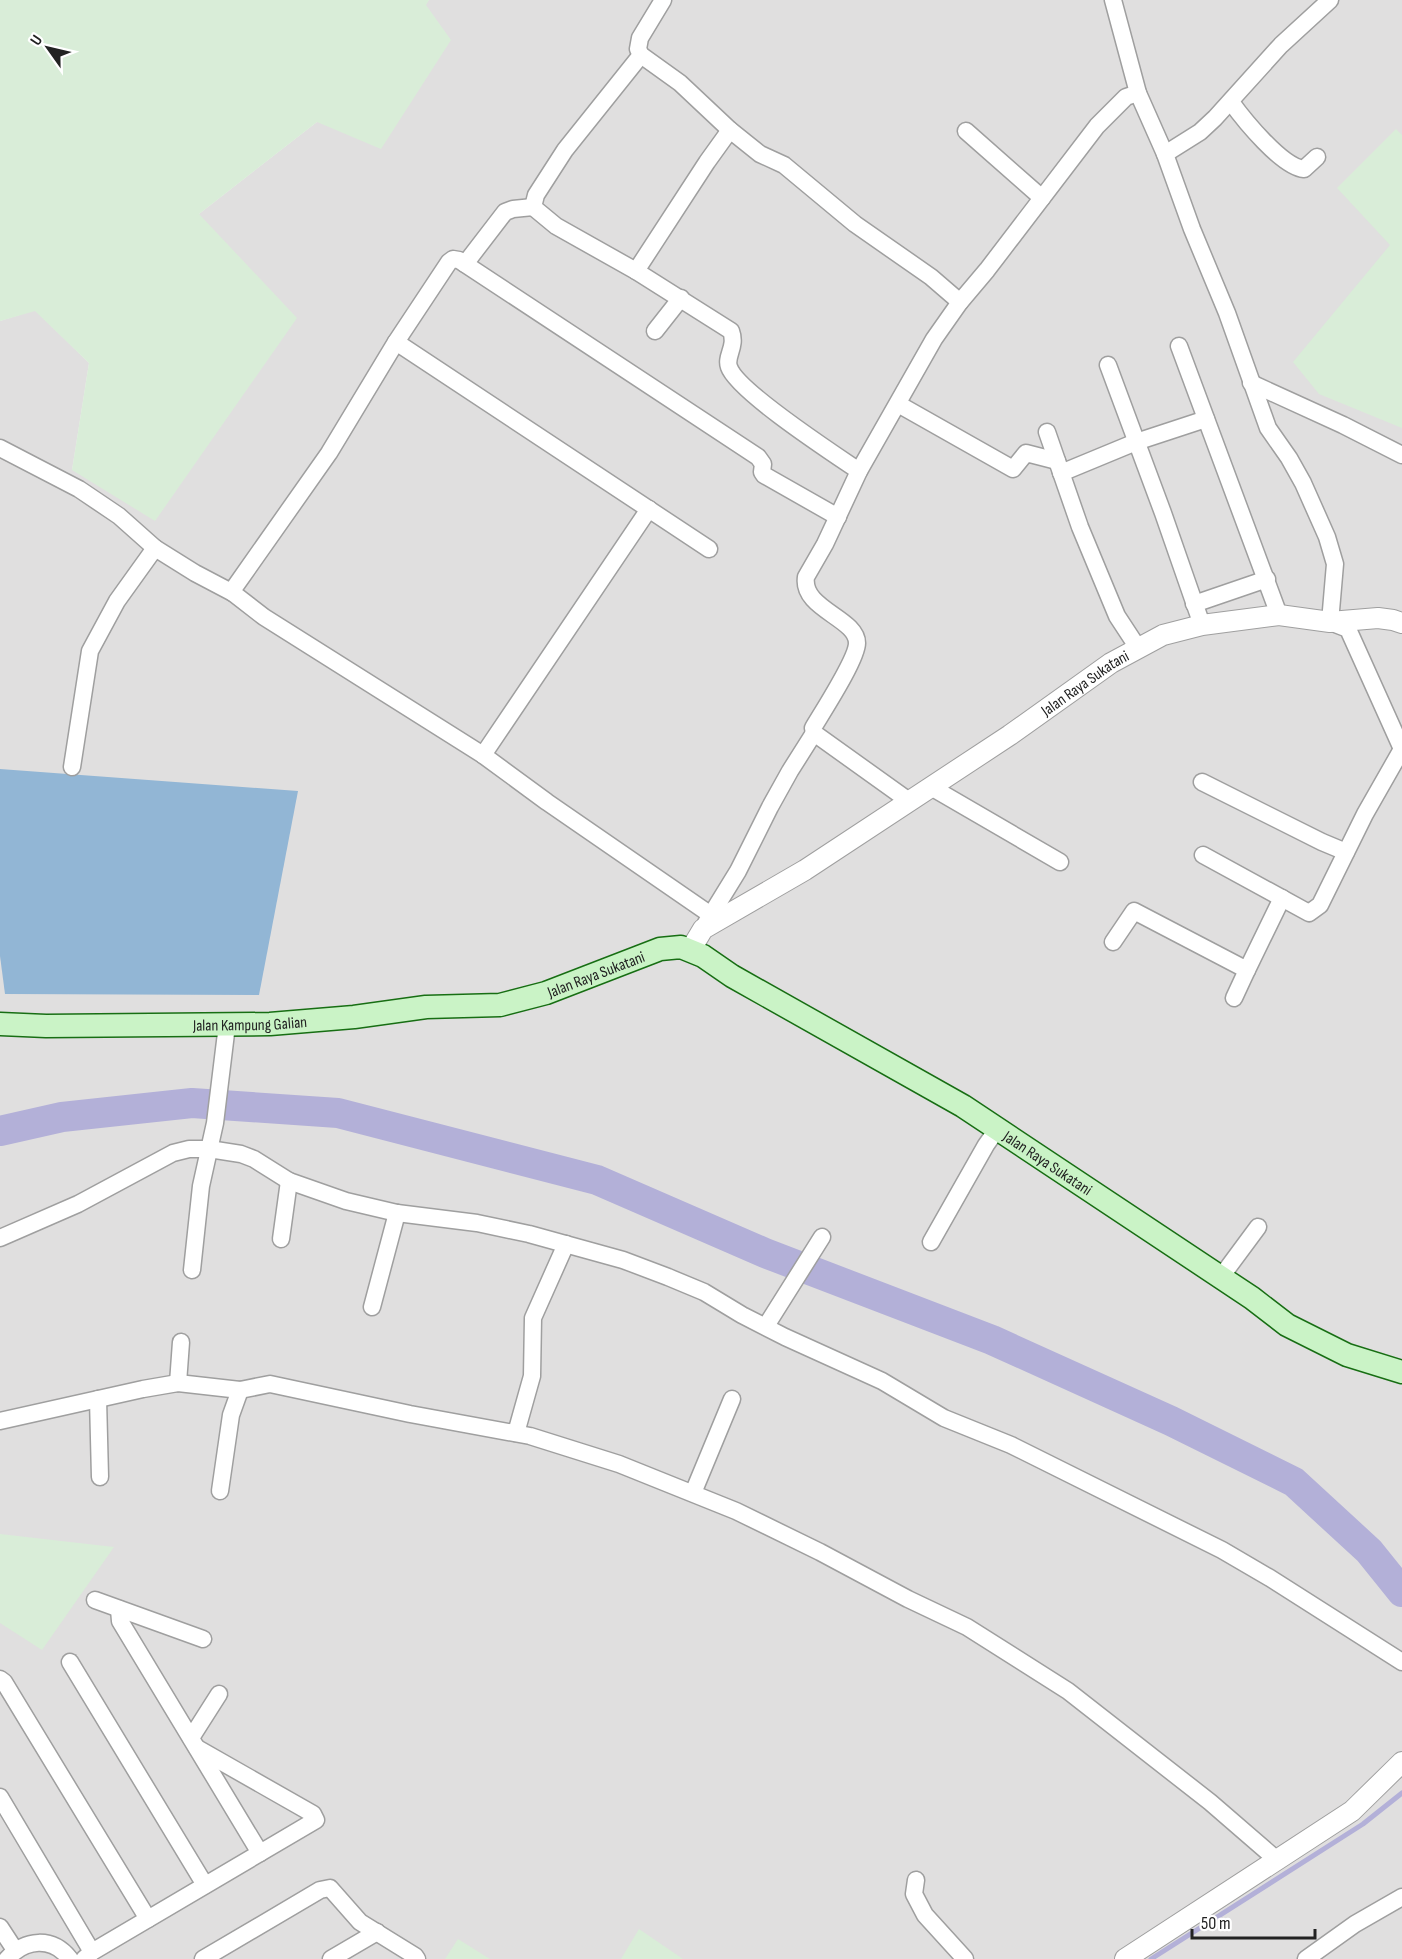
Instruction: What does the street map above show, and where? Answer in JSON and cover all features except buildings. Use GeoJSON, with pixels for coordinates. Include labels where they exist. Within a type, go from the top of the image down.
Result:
{"type":"FeatureCollection","features":[{"type":"Feature","properties":{"kind":"main road","name":"Jalan Raya Sukatani"},"geometry":{"type":"LineString","coordinates":[[500,1005],[546,993],[660,949],[681,947],[691,950],[732,976],[998,1128],[1092,1193],[1221,1276],[1287,1325],[1347,1355],[1402,1372]]}},
{"type":"Feature","properties":{"kind":"main road","name":"Jalan Kampung Galian"},"geometry":{"type":"LineString","coordinates":[[0,1024],[227,1025],[298,1022],[426,1007],[500,1005]]}},
{"type":"Feature","properties":{"kind":"street"},"geometry":{"type":"LineString","coordinates":[[663,0],[640,38],[638,49],[641,55],[680,83],[730,130],[760,154],[784,165],[855,224],[931,277],[960,302]]}},
{"type":"Feature","properties":{"kind":"street"},"geometry":{"type":"LineString","coordinates":[[1113,0],[1138,93],[1165,154],[1192,229],[1227,313],[1268,428],[1303,483],[1327,537],[1335,564],[1330,622],[1348,629],[1402,749],[1365,814],[1316,910],[1309,913],[1203,855]]}},
{"type":"Feature","properties":{"kind":"street"},"geometry":{"type":"LineString","coordinates":[[1165,154],[1200,132],[1231,102],[1281,45],[1330,0]]}},
{"type":"Feature","properties":{"kind":"street"},"geometry":{"type":"LineString","coordinates":[[532,207],[536,195],[565,150],[641,55]]}},
{"type":"Feature","properties":{"kind":"street"},"geometry":{"type":"LineString","coordinates":[[691,950],[738,871],[770,807],[814,733],[813,729],[853,658],[857,642],[852,630],[812,597],[805,583],[859,471],[934,339],[960,302],[1097,126],[1126,97],[1138,93]]}},
{"type":"Feature","properties":{"kind":"street"},"geometry":{"type":"LineString","coordinates":[[1231,102],[1250,128],[1294,167],[1304,169],[1317,157]]}},
{"type":"Feature","properties":{"kind":"street"},"geometry":{"type":"LineString","coordinates":[[636,271],[730,130]]}},
{"type":"Feature","properties":{"kind":"street"},"geometry":{"type":"LineString","coordinates":[[966,131],[1042,198]]}},
{"type":"Feature","properties":{"kind":"street"},"geometry":{"type":"LineString","coordinates":[[465,264],[505,212],[532,207],[556,226],[636,271],[731,331],[734,343],[728,360],[729,368],[735,376],[765,404],[859,471]]}},
{"type":"Feature","properties":{"kind":"street"},"geometry":{"type":"LineString","coordinates":[[233,593],[234,588],[329,453],[396,342],[449,262],[456,259],[758,457],[763,464],[764,475],[838,517]]}},
{"type":"Feature","properties":{"kind":"street"},"geometry":{"type":"LineString","coordinates":[[655,331],[681,298]]}},
{"type":"Feature","properties":{"kind":"street"},"geometry":{"type":"LineString","coordinates":[[396,342],[709,549]]}},
{"type":"Feature","properties":{"kind":"street"},"geometry":{"type":"LineString","coordinates":[[1179,346],[1279,615]]}},
{"type":"Feature","properties":{"kind":"street"},"geometry":{"type":"LineString","coordinates":[[1107,365],[1163,513],[1202,625]]}},
{"type":"Feature","properties":{"kind":"street"},"geometry":{"type":"LineString","coordinates":[[1251,383],[1402,455]]}},
{"type":"Feature","properties":{"kind":"street"},"geometry":{"type":"LineString","coordinates":[[898,404],[1013,470],[1026,453],[1059,467],[1206,419]]}},
{"type":"Feature","properties":{"kind":"street"},"geometry":{"type":"LineString","coordinates":[[1047,432],[1080,527],[1117,616],[1138,648]]}},
{"type":"Feature","properties":{"kind":"street"},"geometry":{"type":"LineString","coordinates":[[0,447],[79,489],[118,516],[155,548],[233,593],[264,617],[483,755],[707,922]]}},
{"type":"Feature","properties":{"kind":"street"},"geometry":{"type":"LineString","coordinates":[[483,755],[649,509]]}},
{"type":"Feature","properties":{"kind":"street"},"geometry":{"type":"LineString","coordinates":[[72,768],[90,651],[117,601],[155,548]]}},
{"type":"Feature","properties":{"kind":"street"},"geometry":{"type":"LineString","coordinates":[[1194,604],[1267,579]]}},
{"type":"Feature","properties":{"kind":"street","name":"Jalan Raya Sukatani"},"geometry":{"type":"LineString","coordinates":[[707,922],[805,870],[1010,735],[1111,663],[1163,635],[1202,625],[1279,615],[1330,622],[1378,618],[1402,623]]}},
{"type":"Feature","properties":{"kind":"street"},"geometry":{"type":"LineString","coordinates":[[814,733],[909,801]]}},
{"type":"Feature","properties":{"kind":"street"},"geometry":{"type":"LineString","coordinates":[[1202,782],[1346,852]]}},
{"type":"Feature","properties":{"kind":"street"},"geometry":{"type":"LineString","coordinates":[[931,787],[1060,862]]}},
{"type":"Feature","properties":{"kind":"street"},"geometry":{"type":"LineString","coordinates":[[1234,998],[1282,898]]}},
{"type":"Feature","properties":{"kind":"street"},"geometry":{"type":"LineString","coordinates":[[1113,942],[1134,911],[1247,970]]}},
{"type":"Feature","properties":{"kind":"street"},"geometry":{"type":"LineString","coordinates":[[192,1270],[201,1186],[215,1123],[227,1025]]}},
{"type":"Feature","properties":{"kind":"street"},"geometry":{"type":"LineString","coordinates":[[931,1242],[998,1128]]}},
{"type":"Feature","properties":{"kind":"street"},"geometry":{"type":"LineString","coordinates":[[0,1238],[78,1204],[173,1153],[189,1149],[209,1149],[254,1158],[290,1181],[346,1201],[397,1213],[477,1223],[529,1234],[623,1260],[704,1292],[742,1315],[882,1381],[944,1418],[1011,1445],[1204,1540],[1270,1578],[1402,1662]]}},
{"type":"Feature","properties":{"kind":"street"},"geometry":{"type":"LineString","coordinates":[[281,1239],[290,1181]]}},
{"type":"Feature","properties":{"kind":"street"},"geometry":{"type":"LineString","coordinates":[[372,1307],[397,1213]]}},
{"type":"Feature","properties":{"kind":"street"},"geometry":{"type":"LineString","coordinates":[[1221,1276],[1258,1227]]}},
{"type":"Feature","properties":{"kind":"street"},"geometry":{"type":"LineString","coordinates":[[766,1326],[822,1237]]}},
{"type":"Feature","properties":{"kind":"street"},"geometry":{"type":"LineString","coordinates":[[516,1433],[532,1376],[533,1318],[566,1244]]}},
{"type":"Feature","properties":{"kind":"street"},"geometry":{"type":"LineString","coordinates":[[178,1383],[181,1342]]}},
{"type":"Feature","properties":{"kind":"street"},"geometry":{"type":"LineString","coordinates":[[0,1421],[178,1383],[240,1390],[270,1384],[410,1414],[516,1433],[619,1464],[693,1493],[810,1547],[908,1599],[968,1627],[1068,1691],[1210,1802],[1277,1860]]}},
{"type":"Feature","properties":{"kind":"street"},"geometry":{"type":"LineString","coordinates":[[220,1491],[231,1415],[240,1390]]}},
{"type":"Feature","properties":{"kind":"street"},"geometry":{"type":"LineString","coordinates":[[98,1399],[100,1477]]}},
{"type":"Feature","properties":{"kind":"street"},"geometry":{"type":"LineString","coordinates":[[693,1493],[732,1399]]}},
{"type":"Feature","properties":{"kind":"street"},"geometry":{"type":"LineString","coordinates":[[95,1600],[203,1639]]}},
{"type":"Feature","properties":{"kind":"street"},"geometry":{"type":"LineString","coordinates":[[119,1609],[120,1621],[260,1853]]}},
{"type":"Feature","properties":{"kind":"street"},"geometry":{"type":"LineString","coordinates":[[70,1662],[205,1885]]}},
{"type":"Feature","properties":{"kind":"street"},"geometry":{"type":"LineString","coordinates":[[0,1679],[4,1682],[148,1919]]}},
{"type":"Feature","properties":{"kind":"street"},"geometry":{"type":"LineString","coordinates":[[194,1743],[219,1694]]}},
{"type":"Feature","properties":{"kind":"street"},"geometry":{"type":"LineString","coordinates":[[0,1797],[88,1956],[316,1820],[313,1814],[194,1743]]}},
{"type":"Feature","properties":{"kind":"street"},"geometry":{"type":"LineString","coordinates":[[1125,1959],[1352,1810],[1402,1762]]}},
{"type":"Feature","properties":{"kind":"street"},"geometry":{"type":"LineString","coordinates":[[916,1880],[914,1894],[925,1915],[965,1959]]}},
{"type":"Feature","properties":{"kind":"street"},"geometry":{"type":"LineString","coordinates":[[203,1959],[320,1890],[330,1888],[360,1922],[417,1959]]}},
{"type":"Feature","properties":{"kind":"street"},"geometry":{"type":"LineString","coordinates":[[1306,1959],[1355,1924],[1402,1897]]}},
{"type":"Feature","properties":{"kind":"street"},"geometry":{"type":"LineString","coordinates":[[0,1927],[11,1955],[26,1944],[37,1942],[49,1943],[60,1949],[70,1959]]}},
{"type":"Feature","properties":{"kind":"street"},"geometry":{"type":"LineString","coordinates":[[331,1959],[377,1932]]}},
{"type":"Feature","properties":{"kind":"shaded area"},"geometry":{"type":"Polygon","coordinates":[[[429,0],[1402,0],[1402,1959],[0,1959],[0,321],[35,310],[89,363],[72,470],[199,214],[317,122],[429,0]]]}},
{"type":"Feature","properties":{"kind":"shaded area"},"geometry":{"type":"Polygon","coordinates":[[[0,769],[298,791],[259,995],[5,994],[0,956],[0,769]]]}},
{"type":"Feature","properties":{"kind":"green space"},"geometry":{"type":"Polygon","coordinates":[[[0,0],[429,0],[426,5],[451,40],[381,149],[317,122],[199,214],[297,318],[155,521],[72,470],[89,363],[35,311],[0,321],[0,0]]]}},
{"type":"Feature","properties":{"kind":"green space"},"geometry":{"type":"Polygon","coordinates":[[[1396,129],[1402,135],[1402,428],[1319,394],[1293,362],[1390,245],[1337,188],[1396,129]]]}},
{"type":"Feature","properties":{"kind":"green space"},"geometry":{"type":"Polygon","coordinates":[[[0,1534],[114,1547],[42,1650],[0,1623],[0,1534]]]}},
{"type":"Feature","properties":{"kind":"green space"},"geometry":{"type":"Polygon","coordinates":[[[639,1929],[683,1959],[621,1959],[639,1929]]]}},
{"type":"Feature","properties":{"kind":"green space"},"geometry":{"type":"Polygon","coordinates":[[[458,1939],[490,1959],[445,1959],[458,1939]]]}},
{"type":"Feature","properties":{"kind":"waterway"},"geometry":{"type":"LineString","coordinates":[[0,1131],[62,1117],[192,1103],[338,1113],[597,1180],[765,1253],[992,1340],[1171,1421],[1294,1482],[1369,1551],[1402,1592]]}},
{"type":"Feature","properties":{"kind":"waterway"},"geometry":{"type":"LineString","coordinates":[[1151,1959],[1363,1824],[1402,1793]]}}]}
